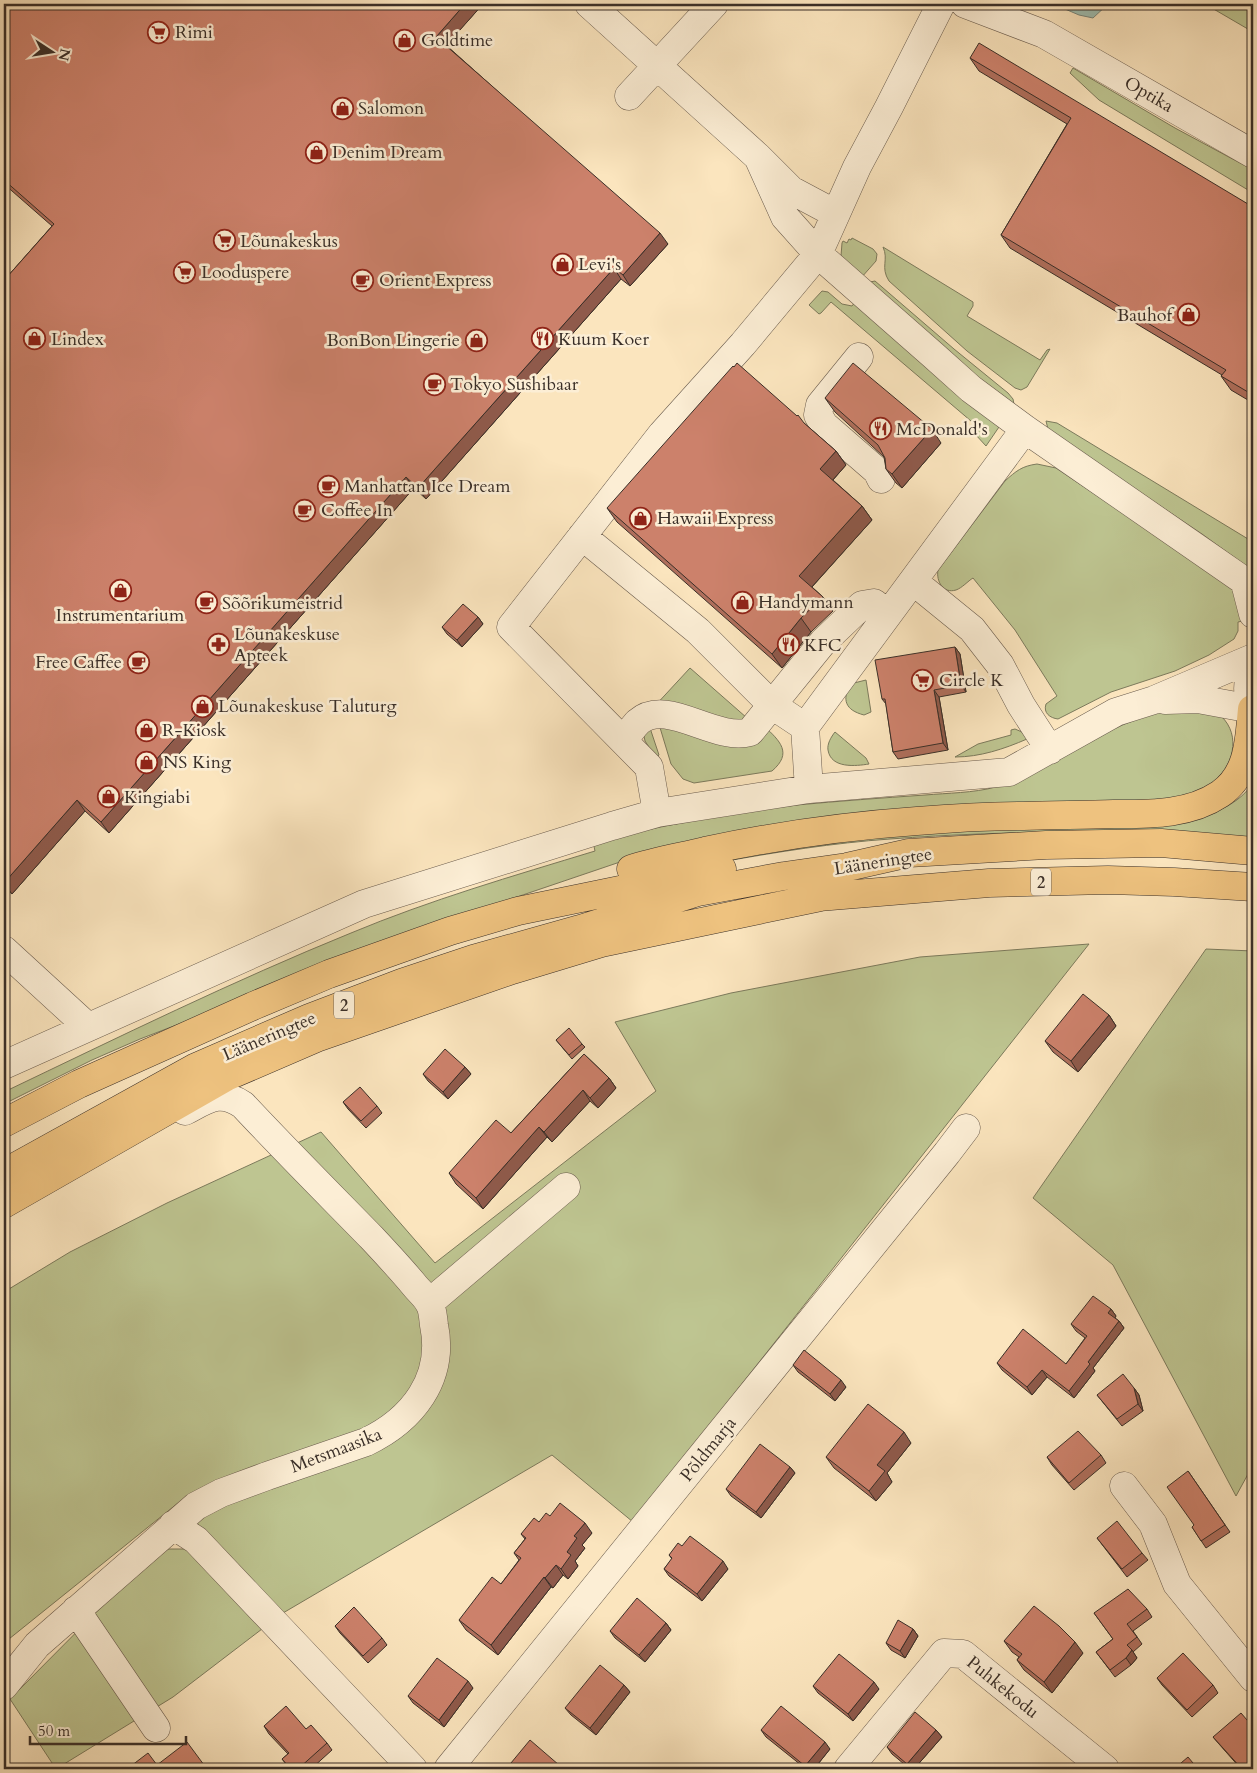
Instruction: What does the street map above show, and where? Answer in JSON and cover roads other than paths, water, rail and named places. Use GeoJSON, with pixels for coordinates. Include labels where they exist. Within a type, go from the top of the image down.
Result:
{"type":"FeatureCollection","features":[{"type":"Feature","properties":{"kind":"highway"},"geometry":{"type":"LineString","coordinates":[[518,911],[561,893],[636,868],[741,843],[830,829],[916,821],[1012,816],[1147,814],[1195,806],[1219,795],[1241,770],[1248,749],[1252,711]]}},
{"type":"Feature","properties":{"kind":"highway","name":"Lääneringtee"},"geometry":{"type":"LineString","coordinates":[[4,1173],[196,1067],[309,1018],[400,983],[473,959],[580,929],[698,892],[784,876],[847,867],[909,854],[1046,845],[1161,843],[1253,851]]}},
{"type":"Feature","properties":{"kind":"highway"},"geometry":{"type":"LineString","coordinates":[[4,1123],[79,1084],[253,1006],[329,974],[450,931],[518,911],[640,885],[758,863],[847,853],[909,854]]}},
{"type":"Feature","properties":{"kind":"highway","name":"Lääneringtee"},"geometry":{"type":"LineString","coordinates":[[580,929],[835,894],[989,883],[1108,880],[1253,887]]}},
{"type":"Feature","properties":{"kind":"highway"},"geometry":{"type":"LineString","coordinates":[[4,1204],[226,1077],[320,1038],[512,970],[601,943],[835,894]]}},
{"type":"Feature","properties":{"kind":"street"},"geometry":{"type":"LineString","coordinates":[[590,4],[758,157],[791,190],[836,214]]}},
{"type":"Feature","properties":{"kind":"street"},"geometry":{"type":"LineString","coordinates":[[629,96],[714,4]]}},
{"type":"Feature","properties":{"kind":"street"},"geometry":{"type":"LineString","coordinates":[[657,814],[649,766],[511,627],[662,434],[743,344],[818,254],[856,167],[890,107],[941,4]]}},
{"type":"Feature","properties":{"kind":"street"},"geometry":{"type":"LineString","coordinates":[[965,4],[1044,34]]}},
{"type":"Feature","properties":{"kind":"street"},"geometry":{"type":"LineString","coordinates":[[1016,4],[1044,34]]}},
{"type":"Feature","properties":{"kind":"street","name":"Optika"},"geometry":{"type":"LineString","coordinates":[[1044,34],[1253,154]]}},
{"type":"Feature","properties":{"kind":"street"},"geometry":{"type":"LineString","coordinates":[[758,157],[785,217],[818,254],[972,389],[1025,429],[1249,585],[1253,614]]}},
{"type":"Feature","properties":{"kind":"street"},"geometry":{"type":"LineString","coordinates":[[859,357],[820,405],[818,415],[824,425],[877,471],[881,479]]}},
{"type":"Feature","properties":{"kind":"street"},"geometry":{"type":"LineString","coordinates":[[809,789],[805,727],[1025,429]]}},
{"type":"Feature","properties":{"kind":"street"},"geometry":{"type":"LineString","coordinates":[[582,536],[698,631],[772,705],[805,727]]}},
{"type":"Feature","properties":{"kind":"street"},"geometry":{"type":"LineString","coordinates":[[913,580],[972,629],[1000,665],[1021,705],[1050,750]]}},
{"type":"Feature","properties":{"kind":"street"},"geometry":{"type":"LineString","coordinates":[[624,740],[639,722],[651,716],[663,714],[722,733],[740,735],[750,732],[823,642],[862,605],[874,603],[888,614]]}},
{"type":"Feature","properties":{"kind":"street"},"geometry":{"type":"LineString","coordinates":[[4,1065],[364,904],[603,828],[657,814],[809,789],[1009,772],[1116,712],[1154,700],[1253,658]]}},
{"type":"Feature","properties":{"kind":"street"},"geometry":{"type":"LineString","coordinates":[[1154,700],[1198,699],[1252,711],[1248,689],[1253,664]]}},
{"type":"Feature","properties":{"kind":"street"},"geometry":{"type":"LineString","coordinates":[[4,950],[88,1026]]}},
{"type":"Feature","properties":{"kind":"street","name":"Metsmaasika"},"geometry":{"type":"LineString","coordinates":[[4,1686],[37,1645],[196,1506],[221,1493],[366,1442],[383,1434],[400,1422],[412,1410],[424,1392],[432,1374],[436,1358],[437,1337],[429,1303],[394,1261],[243,1105],[231,1097],[218,1096],[175,1116],[124,1136]]}},
{"type":"Feature","properties":{"kind":"street","name":"Põldmarja"},"geometry":{"type":"LineString","coordinates":[[448,1769],[966,1128]]}},
{"type":"Feature","properties":{"kind":"street"},"geometry":{"type":"LineString","coordinates":[[429,1303],[566,1187]]}},
{"type":"Feature","properties":{"kind":"street"},"geometry":{"type":"LineString","coordinates":[[1124,1486],[1153,1524],[1177,1584],[1253,1678]]}},
{"type":"Feature","properties":{"kind":"street"},"geometry":{"type":"LineString","coordinates":[[173,1525],[196,1540],[413,1769]]}},
{"type":"Feature","properties":{"kind":"street"},"geometry":{"type":"LineString","coordinates":[[76,1610],[156,1728]]}},
{"type":"Feature","properties":{"kind":"street","name":"Metsmaasika"},"geometry":{"type":"LineString","coordinates":[[4,1662],[37,1645]]}},
{"type":"Feature","properties":{"kind":"street","name":"Puhkekodu"},"geometry":{"type":"LineString","coordinates":[[848,1769],[944,1653],[963,1654],[1105,1769]]}},
{"type":"Feature","properties":{"kind":"place","name":"Rimi"},"geometry":{"type":"Point","coordinates":[159,32]}},
{"type":"Feature","properties":{"kind":"place","name":"Goldtime"},"geometry":{"type":"Point","coordinates":[405,40]}},
{"type":"Feature","properties":{"kind":"place","name":"Salomon"},"geometry":{"type":"Point","coordinates":[342,108]}},
{"type":"Feature","properties":{"kind":"place","name":"Denim Dream"},"geometry":{"type":"Point","coordinates":[316,152]}},
{"type":"Feature","properties":{"kind":"place","name":"Lõunakeskus"},"geometry":{"type":"Point","coordinates":[224,241]}},
{"type":"Feature","properties":{"kind":"place","name":"Levi's"},"geometry":{"type":"Point","coordinates":[562,264]}},
{"type":"Feature","properties":{"kind":"place","name":"Looduspere"},"geometry":{"type":"Point","coordinates":[185,272]}},
{"type":"Feature","properties":{"kind":"place","name":"Orient Express"},"geometry":{"type":"Point","coordinates":[363,280]}},
{"type":"Feature","properties":{"kind":"place","name":"Bauhof"},"geometry":{"type":"Point","coordinates":[1188,315]}},
{"type":"Feature","properties":{"kind":"place","name":"Lindex"},"geometry":{"type":"Point","coordinates":[35,339]}},
{"type":"Feature","properties":{"kind":"place","name":"Kuum Koer"},"geometry":{"type":"Point","coordinates":[542,339]}},
{"type":"Feature","properties":{"kind":"place","name":"BonBon Lingerie"},"geometry":{"type":"Point","coordinates":[476,340]}},
{"type":"Feature","properties":{"kind":"place","name":"Tokyo Sushibaar"},"geometry":{"type":"Point","coordinates":[434,384]}},
{"type":"Feature","properties":{"kind":"place","name":"McDonald's"},"geometry":{"type":"Point","coordinates":[880,429]}},
{"type":"Feature","properties":{"kind":"place","name":"Manhattan Ice Dream"},"geometry":{"type":"Point","coordinates":[328,486]}},
{"type":"Feature","properties":{"kind":"place","name":"Coffee In"},"geometry":{"type":"Point","coordinates":[305,510]}},
{"type":"Feature","properties":{"kind":"place","name":"Hawaii Express"},"geometry":{"type":"Point","coordinates":[641,518]}},
{"type":"Feature","properties":{"kind":"place","name":"Instrumentarium"},"geometry":{"type":"Point","coordinates":[120,590]}},
{"type":"Feature","properties":{"kind":"place","name":"Handymann"},"geometry":{"type":"Point","coordinates":[742,602]}},
{"type":"Feature","properties":{"kind":"place","name":"Sõõrikumeistrid"},"geometry":{"type":"Point","coordinates":[206,603]}},
{"type":"Feature","properties":{"kind":"place","name":"Lõunakeskuse Apteek"},"geometry":{"type":"Point","coordinates":[218,644]}},
{"type":"Feature","properties":{"kind":"place","name":"KFC"},"geometry":{"type":"Point","coordinates":[788,645]}},
{"type":"Feature","properties":{"kind":"place","name":"Free Caffee"},"geometry":{"type":"Point","coordinates":[138,662]}},
{"type":"Feature","properties":{"kind":"place","name":"Circle K"},"geometry":{"type":"Point","coordinates":[923,680]}},
{"type":"Feature","properties":{"kind":"place","name":"Lõunakeskuse Taluturg"},"geometry":{"type":"Point","coordinates":[202,706]}},
{"type":"Feature","properties":{"kind":"place","name":"R-Kiosk"},"geometry":{"type":"Point","coordinates":[146,730]}},
{"type":"Feature","properties":{"kind":"place","name":"NS King"},"geometry":{"type":"Point","coordinates":[147,762]}},
{"type":"Feature","properties":{"kind":"place","name":"Kingiabi"},"geometry":{"type":"Point","coordinates":[108,797]}}]}
